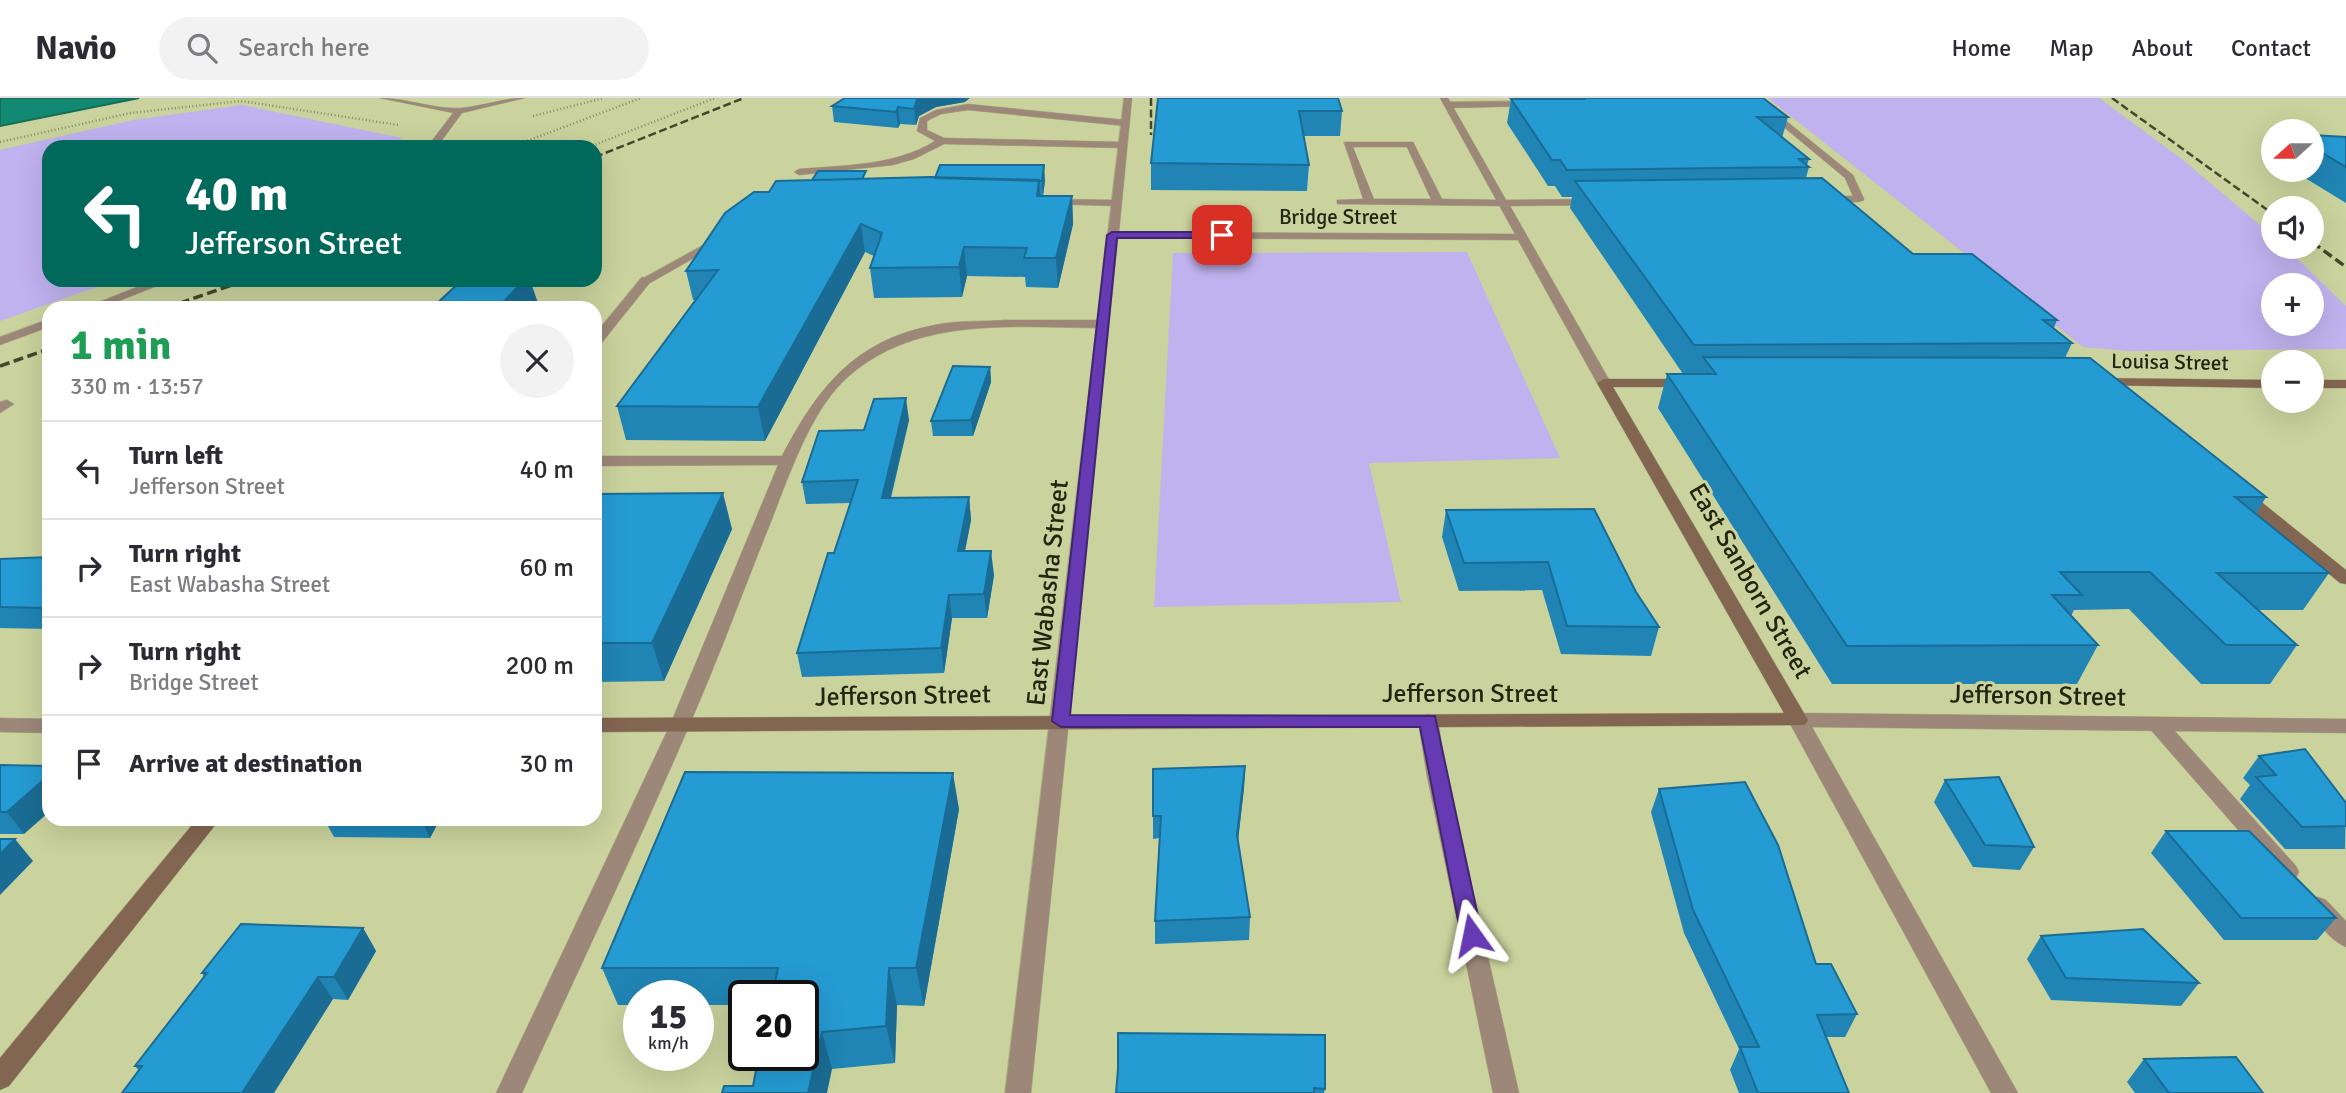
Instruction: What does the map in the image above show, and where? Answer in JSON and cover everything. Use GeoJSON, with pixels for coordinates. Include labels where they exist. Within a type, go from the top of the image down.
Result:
{"type":"FeatureCollection","features":[{"type":"Feature","properties":{"kind":"street"},"geometry":{"type":"LineString","coordinates":[[384,98],[459,111],[521,98]]}},
{"type":"Feature","properties":{"kind":"street","name":"East Wabasha Street"},"geometry":{"type":"LineString","coordinates":[[1018,1093],[1128,98]]}},
{"type":"Feature","properties":{"kind":"street"},"geometry":{"type":"LineString","coordinates":[[1446,101],[1543,104]]}},
{"type":"Feature","properties":{"kind":"street","name":"East Sanborn Street"},"geometry":{"type":"LineString","coordinates":[[1446,101],[1798,720],[2005,1093]]}},
{"type":"Feature","properties":{"kind":"street"},"geometry":{"type":"LineString","coordinates":[[1754,102],[1849,177],[1859,199],[1818,200]]}},
{"type":"Feature","properties":{"kind":"street"},"geometry":{"type":"LineString","coordinates":[[1122,145],[942,141],[922,131],[923,120],[939,112],[968,107],[1125,123]]}},
{"type":"Feature","properties":{"kind":"street"},"geometry":{"type":"LineString","coordinates":[[438,140],[459,111]]}},
{"type":"Feature","properties":{"kind":"street"},"geometry":{"type":"LineString","coordinates":[[799,172],[852,168],[895,160],[928,152],[942,141]]}},
{"type":"Feature","properties":{"kind":"street"},"geometry":{"type":"LineString","coordinates":[[1370,203],[1347,145],[1410,144],[1437,203]]}},
{"type":"Feature","properties":{"kind":"street"},"geometry":{"type":"LineString","coordinates":[[1035,201],[1116,203]]}},
{"type":"Feature","properties":{"kind":"street"},"geometry":{"type":"LineString","coordinates":[[1341,202],[1599,202]]}},
{"type":"Feature","properties":{"kind":"street"},"geometry":{"type":"LineString","coordinates":[[602,333],[646,280],[733,232]]}},
{"type":"Feature","properties":{"kind":"street","name":"Bridge Street"},"geometry":{"type":"LineString","coordinates":[[1112,235],[1521,237]]}},
{"type":"Feature","properties":{"kind":"street"},"geometry":{"type":"LineString","coordinates":[[109,301],[147,287]]}},
{"type":"Feature","properties":{"kind":"street"},"geometry":{"type":"LineString","coordinates":[[509,1093],[680,725],[788,460],[822,397],[844,373],[906,337],[937,328],[1103,324]]}},
{"type":"Feature","properties":{"kind":"street"},"geometry":{"type":"LineString","coordinates":[[0,341],[42,326]]}},
{"type":"Feature","properties":{"kind":"street","name":"Louisa Street"},"geometry":{"type":"LineString","coordinates":[[2077,382],[2261,383]]}},
{"type":"Feature","properties":{"kind":"street"},"geometry":{"type":"LineString","coordinates":[[2104,382],[2126,399]]}},
{"type":"Feature","properties":{"kind":"street"},"geometry":{"type":"LineString","coordinates":[[1604,383],[1705,383]]}},
{"type":"Feature","properties":{"kind":"street"},"geometry":{"type":"LineString","coordinates":[[2324,384],[2346,384]]}},
{"type":"Feature","properties":{"kind":"street"},"geometry":{"type":"LineString","coordinates":[[602,461],[788,460]]}},
{"type":"Feature","properties":{"kind":"street"},"geometry":{"type":"LineString","coordinates":[[2231,485],[2346,579]]}},
{"type":"Feature","properties":{"kind":"street","name":"Jefferson Street"},"geometry":{"type":"LineString","coordinates":[[602,725],[1798,720],[2346,726]]}},
{"type":"Feature","properties":{"kind":"street"},"geometry":{"type":"LineString","coordinates":[[1428,721],[1437,776],[1506,1093]]}},
{"type":"Feature","properties":{"kind":"street"},"geometry":{"type":"LineString","coordinates":[[2157,724],[2346,937]]}},
{"type":"Feature","properties":{"kind":"street"},"geometry":{"type":"LineString","coordinates":[[0,725],[42,726]]}},
{"type":"Feature","properties":{"kind":"street"},"geometry":{"type":"LineString","coordinates":[[0,1078],[203,826]]}},
{"type":"Feature","properties":{"kind":"path"},"geometry":{"type":"LineString","coordinates":[[528,117],[604,98]]}},
{"type":"Feature","properties":{"kind":"path"},"geometry":{"type":"LineString","coordinates":[[530,140],[641,98]]}},
{"type":"Feature","properties":{"kind":"path"},"geometry":{"type":"LineString","coordinates":[[602,142],[715,98]]}},
{"type":"Feature","properties":{"kind":"path"},"geometry":{"type":"LineString","coordinates":[[0,142],[131,113],[192,104],[241,101],[418,127],[450,127]]}},
{"type":"Feature","properties":{"kind":"shaded area"},"geometry":{"type":"Polygon","coordinates":[[[1768,98],[2099,98],[2183,160],[2261,226],[2261,259],[2297,259],[2312,273],[2261,273],[2261,336],[2324,336],[2324,285],[2346,306],[2346,349],[2129,351],[2083,347],[1768,98]]]}},
{"type":"Feature","properties":{"kind":"shaded area"},"geometry":{"type":"Polygon","coordinates":[[[242,105],[402,138],[44,140],[133,120],[242,105]]]}},
{"type":"Feature","properties":{"kind":"shaded area"},"geometry":{"type":"Polygon","coordinates":[[[42,141],[42,287],[97,287],[57,301],[42,301],[42,306],[0,321],[0,150],[42,141]]]}},
{"type":"Feature","properties":{"kind":"shaded area"},"geometry":{"type":"Polygon","coordinates":[[[1467,252],[1560,458],[1369,463],[1401,602],[1154,607],[1173,253],[1467,252]]]}},
{"type":"Feature","properties":{"kind":"water"},"geometry":{"type":"Polygon","coordinates":[[[0,98],[139,98],[0,126],[0,98]]]}},
{"type":"Feature","properties":{"kind":"building"},"geometry":{"type":"Polygon","coordinates":[[[845,98],[920,98],[914,109],[898,107],[896,112],[832,106],[845,98]]]}},
{"type":"Feature","properties":{"kind":"building"},"geometry":{"type":"Polygon","coordinates":[[[1158,98],[1338,98],[1342,111],[1299,111],[1309,165],[1151,163],[1158,98]]]}},
{"type":"Feature","properties":{"kind":"building"},"geometry":{"type":"Polygon","coordinates":[[[1763,98],[1788,117],[1757,117],[1809,159],[1799,159],[1809,167],[1567,170],[1560,160],[1552,160],[1511,99],[1763,98]]]}},
{"type":"Feature","properties":{"kind":"building"},"geometry":{"type":"Polygon","coordinates":[[[2324,136],[2346,137],[2346,167],[2324,154],[2324,136]]]}},
{"type":"Feature","properties":{"kind":"building"},"geometry":{"type":"Polygon","coordinates":[[[940,165],[1044,165],[1042,181],[935,178],[940,165]]]}},
{"type":"Feature","properties":{"kind":"building"},"geometry":{"type":"Polygon","coordinates":[[[818,171],[866,171],[862,179],[812,180],[818,171]]]}},
{"type":"Feature","properties":{"kind":"building"},"geometry":{"type":"Polygon","coordinates":[[[930,177],[1039,180],[1037,196],[1072,196],[1056,258],[1024,258],[1027,248],[964,247],[959,267],[870,268],[882,233],[861,224],[758,407],[617,406],[718,270],[686,271],[725,213],[754,192],[769,192],[776,181],[930,177]]]}},
{"type":"Feature","properties":{"kind":"building"},"geometry":{"type":"Polygon","coordinates":[[[1822,178],[1913,254],[1972,254],[2057,320],[2043,320],[2072,343],[1694,345],[1575,181],[1822,178]]]}},
{"type":"Feature","properties":{"kind":"building"},"geometry":{"type":"Polygon","coordinates":[[[454,287],[518,287],[504,301],[440,301],[454,287]]]}},
{"type":"Feature","properties":{"kind":"building"},"geometry":{"type":"Polygon","coordinates":[[[1703,357],[2090,358],[2266,497],[2235,497],[2329,573],[2217,573],[2297,645],[2226,645],[2150,572],[2060,572],[2082,595],[2052,595],[2098,645],[1847,646],[1667,374],[1716,374],[1703,357]]]}},
{"type":"Feature","properties":{"kind":"building"},"geometry":{"type":"Polygon","coordinates":[[[953,366],[990,367],[971,420],[931,421],[953,366]]]}},
{"type":"Feature","properties":{"kind":"building"},"geometry":{"type":"Polygon","coordinates":[[[906,398],[882,498],[969,497],[958,551],[991,551],[984,594],[949,595],[941,648],[797,653],[828,553],[834,553],[858,480],[802,482],[819,431],[864,430],[874,399],[906,398]]]}},
{"type":"Feature","properties":{"kind":"building"},"geometry":{"type":"Polygon","coordinates":[[[723,493],[652,643],[602,643],[602,494],[723,493]]]}},
{"type":"Feature","properties":{"kind":"building"},"geometry":{"type":"Polygon","coordinates":[[[1594,509],[1636,592],[1659,627],[1567,626],[1548,562],[1464,563],[1446,510],[1594,509]]]}},
{"type":"Feature","properties":{"kind":"building"},"geometry":{"type":"Polygon","coordinates":[[[42,557],[42,608],[0,607],[0,559],[42,557]]]}},
{"type":"Feature","properties":{"kind":"building"},"geometry":{"type":"Polygon","coordinates":[[[2305,749],[2346,803],[2346,826],[2302,827],[2256,777],[2276,775],[2259,756],[2305,749]]]}},
{"type":"Feature","properties":{"kind":"building"},"geometry":{"type":"Polygon","coordinates":[[[0,765],[42,766],[42,781],[7,812],[0,812],[0,765]]]}},
{"type":"Feature","properties":{"kind":"building"},"geometry":{"type":"Polygon","coordinates":[[[1245,766],[1237,835],[1250,917],[1155,921],[1161,816],[1153,816],[1153,769],[1245,766]]]}},
{"type":"Feature","properties":{"kind":"building"},"geometry":{"type":"Polygon","coordinates":[[[685,772],[953,773],[916,968],[889,968],[886,1026],[822,1032],[819,1045],[819,980],[775,980],[778,968],[602,968],[685,772]]]}},
{"type":"Feature","properties":{"kind":"building"},"geometry":{"type":"Polygon","coordinates":[[[1999,777],[2034,847],[1985,845],[1945,780],[1999,777]]]}},
{"type":"Feature","properties":{"kind":"building"},"geometry":{"type":"Polygon","coordinates":[[[1745,782],[1778,845],[1816,964],[1831,964],[1857,1014],[1817,1015],[1849,1093],[1758,1093],[1740,1047],[1759,1047],[1693,910],[1659,789],[1745,782]]]}},
{"type":"Feature","properties":{"kind":"building"},"geometry":{"type":"Polygon","coordinates":[[[2166,831],[2249,831],[2336,918],[2241,918],[2166,831]]]}},
{"type":"Feature","properties":{"kind":"building"},"geometry":{"type":"Polygon","coordinates":[[[0,839],[15,839],[0,854],[0,839]]]}},
{"type":"Feature","properties":{"kind":"building"},"geometry":{"type":"Polygon","coordinates":[[[241,924],[363,928],[334,977],[318,977],[242,1093],[122,1093],[142,1066],[135,1066],[241,924]]]}},
{"type":"Feature","properties":{"kind":"building"},"geometry":{"type":"Polygon","coordinates":[[[2143,929],[2199,983],[2066,978],[2041,936],[2143,929]]]}},
{"type":"Feature","properties":{"kind":"building"},"geometry":{"type":"Polygon","coordinates":[[[1118,1033],[1325,1035],[1325,1089],[1314,1088],[1314,1093],[1116,1093],[1118,1033]]]}},
{"type":"Feature","properties":{"kind":"building"},"geometry":{"type":"Polygon","coordinates":[[[2236,1057],[2263,1093],[2169,1093],[2144,1059],[2236,1057]]]}},
{"type":"Feature","properties":{"kind":"building"},"geometry":{"type":"Polygon","coordinates":[[[756,1071],[813,1071],[808,1093],[722,1093],[724,1086],[753,1086],[756,1071]]]}},
{"type":"Feature","properties":{"kind":"railway"},"geometry":{"type":"LineString","coordinates":[[602,154],[744,98]]}},
{"type":"Feature","properties":{"kind":"railway"},"geometry":{"type":"LineString","coordinates":[[1151,98],[1151,135]]}},
{"type":"Feature","properties":{"kind":"railway"},"geometry":{"type":"LineString","coordinates":[[2112,98],[2261,205]]}},
{"type":"Feature","properties":{"kind":"railway"},"geometry":{"type":"LineString","coordinates":[[2324,251],[2346,267]]}},
{"type":"Feature","properties":{"kind":"railway"},"geometry":{"type":"LineString","coordinates":[[186,301],[226,287]]}},
{"type":"Feature","properties":{"kind":"railway"},"geometry":{"type":"LineString","coordinates":[[0,366],[42,351]]}},
{"type":"Feature","properties":{"kind":"route"},"geometry":{"type":"LineString","coordinates":[[1222,235],[1112,235],[1061,721],[1428,721],[1437,776],[1472,935]]}}]}
